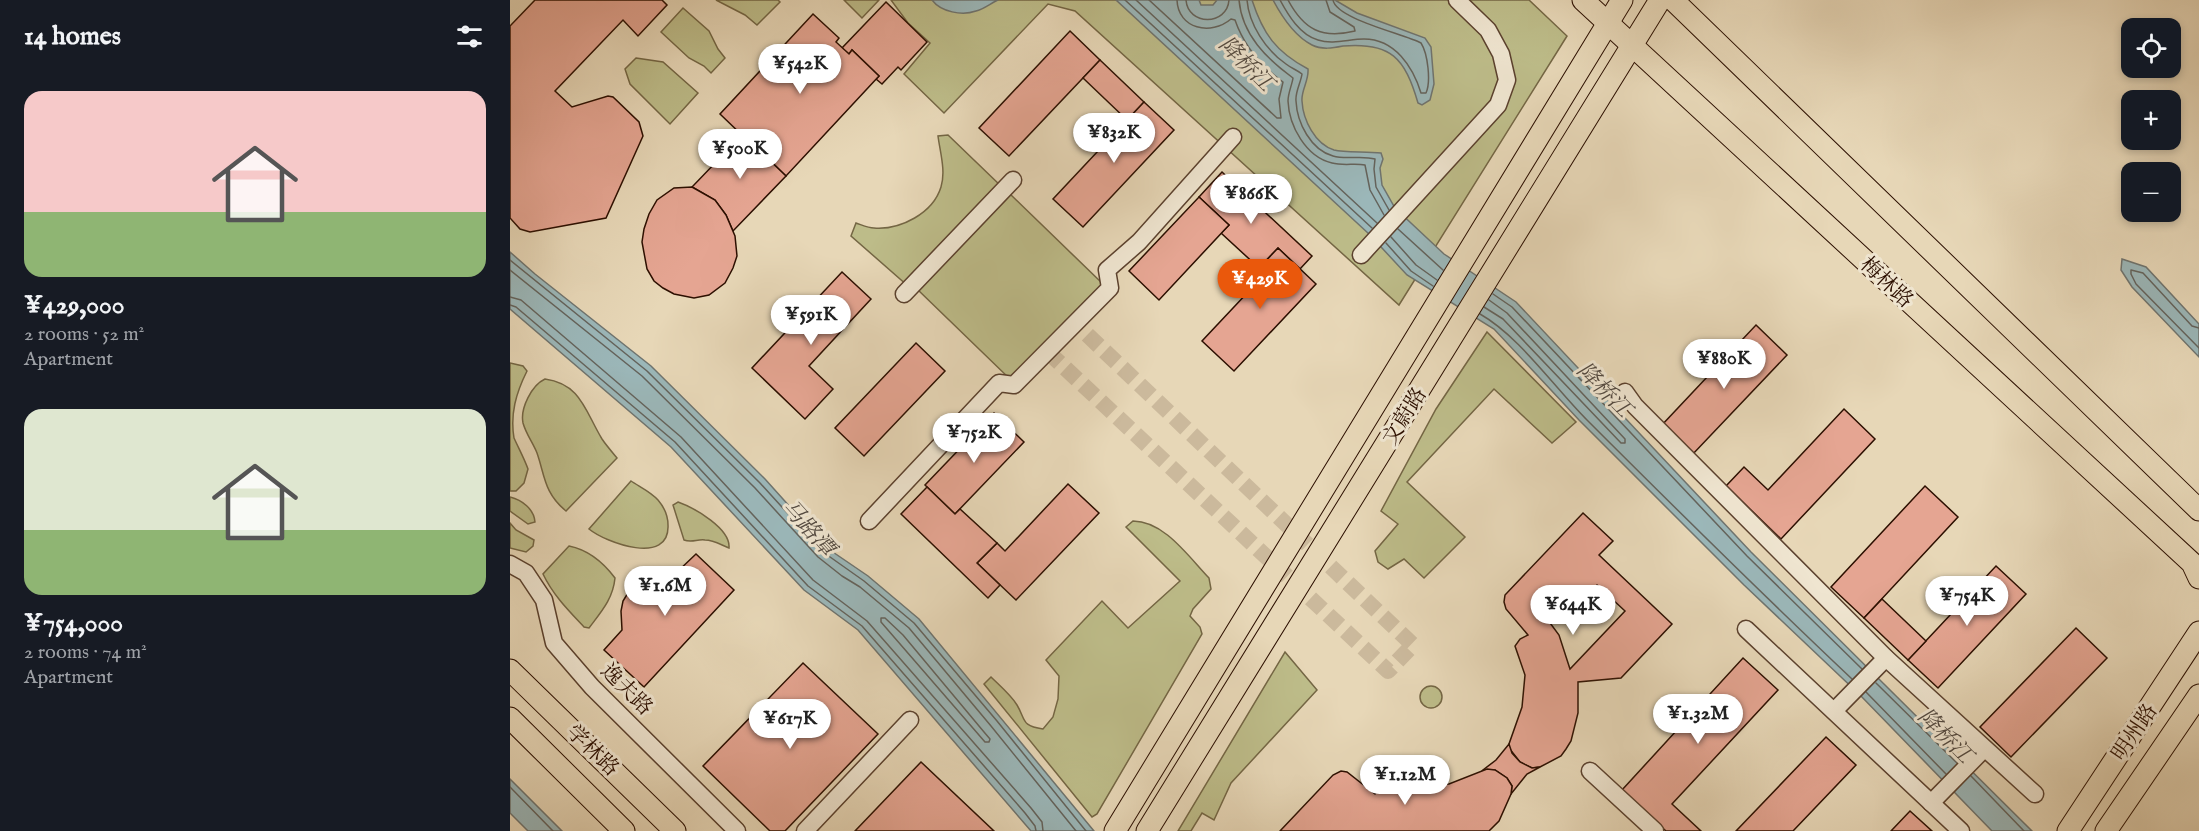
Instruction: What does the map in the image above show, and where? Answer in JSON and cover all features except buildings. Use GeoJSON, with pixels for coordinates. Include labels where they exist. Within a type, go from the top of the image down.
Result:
{"type":"FeatureCollection","features":[{"type":"Feature","properties":{"kind":"main road","name":"梅林路"},"geometry":{"type":"LineString","coordinates":[[1583,0],[2195,571]]}},
{"type":"Feature","properties":{"kind":"main road","name":"文蔚路"},"geometry":{"type":"LineString","coordinates":[[1115,831],[1622,0]]}},
{"type":"Feature","properties":{"kind":"main road","name":"文蔚路"},"geometry":{"type":"LineString","coordinates":[[1148,831],[1659,0]]}},
{"type":"Feature","properties":{"kind":"main road"},"geometry":{"type":"LineString","coordinates":[[1673,0],[2199,510]]}},
{"type":"Feature","properties":{"kind":"main road","name":"明州路"},"geometry":{"type":"LineString","coordinates":[[2068,831],[2199,632]]}},
{"type":"Feature","properties":{"kind":"main road","name":"学林路"},"geometry":{"type":"LineString","coordinates":[[510,670],[675,831]]}},
{"type":"Feature","properties":{"kind":"main road","name":"明州路"},"geometry":{"type":"LineString","coordinates":[[2106,831],[2199,695]]}},
{"type":"Feature","properties":{"kind":"main road","name":"学林路"},"geometry":{"type":"LineString","coordinates":[[510,718],[624,831]]}},
{"type":"Feature","properties":{"kind":"street"},"geometry":{"type":"LineString","coordinates":[[1362,254],[1498,105],[1507,80],[1501,54],[1488,30],[1457,0]]}},
{"type":"Feature","properties":{"kind":"street"},"geometry":{"type":"LineString","coordinates":[[869,522],[999,383],[1014,385],[1110,288],[1107,270],[1139,242],[1233,137]]}},
{"type":"Feature","properties":{"kind":"street"},"geometry":{"type":"LineString","coordinates":[[904,294],[1013,180]]}},
{"type":"Feature","properties":{"kind":"street"},"geometry":{"type":"LineString","coordinates":[[1624,392],[1635,406],[1886,658],[2035,794]]}},
{"type":"Feature","properties":{"kind":"street","name":"逸夫路"},"geometry":{"type":"LineString","coordinates":[[510,564],[526,573],[543,600],[554,643],[561,652],[592,687],[737,831]]}},
{"type":"Feature","properties":{"kind":"street"},"geometry":{"type":"LineString","coordinates":[[1746,629],[1961,831]]}},
{"type":"Feature","properties":{"kind":"street"},"geometry":{"type":"LineString","coordinates":[[1834,711],[1886,658]]}},
{"type":"Feature","properties":{"kind":"street"},"geometry":{"type":"LineString","coordinates":[[805,831],[910,720]]}},
{"type":"Feature","properties":{"kind":"street"},"geometry":{"type":"LineString","coordinates":[[1932,803],[1984,748]]}},
{"type":"Feature","properties":{"kind":"street"},"geometry":{"type":"LineString","coordinates":[[1590,771],[1655,831]]}},
{"type":"Feature","properties":{"kind":"shaded area"},"geometry":{"type":"Polygon","coordinates":[[[716,0],[778,0],[780,2],[757,25],[745,15],[716,0]]]}},
{"type":"Feature","properties":{"kind":"shaded area"},"geometry":{"type":"Polygon","coordinates":[[[844,0],[879,0],[862,18],[844,0]]]}},
{"type":"Feature","properties":{"kind":"shaded area"},"geometry":{"type":"Polygon","coordinates":[[[891,0],[1529,0],[1567,36],[1399,305],[1075,11],[1048,4],[944,113],[904,74],[930,43],[908,23],[891,0]]]}},
{"type":"Feature","properties":{"kind":"shaded area"},"geometry":{"type":"Polygon","coordinates":[[[683,8],[709,31],[725,58],[711,73],[704,66],[689,58],[661,32],[683,8]]]}},
{"type":"Feature","properties":{"kind":"shaded area"},"geometry":{"type":"Polygon","coordinates":[[[636,58],[663,62],[698,93],[670,124],[630,84],[625,69],[636,58]]]}},
{"type":"Feature","properties":{"kind":"shaded area"},"geometry":{"type":"Polygon","coordinates":[[[948,135],[1002,187],[908,286],[851,236],[856,223],[872,228],[895,226],[915,218],[931,205],[942,181],[943,168],[938,136],[948,135]]]}},
{"type":"Feature","properties":{"kind":"shaded area"},"geometry":{"type":"Polygon","coordinates":[[[1009,193],[1104,285],[1012,381],[917,289],[1009,193]]]}},
{"type":"Feature","properties":{"kind":"shaded area"},"geometry":{"type":"Polygon","coordinates":[[[1487,332],[1576,422],[1552,443],[1494,389],[1407,482],[1465,537],[1424,578],[1404,559],[1388,569],[1378,562],[1375,551],[1398,524],[1381,511],[1436,409],[1487,332]]]}},
{"type":"Feature","properties":{"kind":"shaded area"},"geometry":{"type":"Polygon","coordinates":[[[510,363],[523,366],[527,371],[513,412],[514,438],[528,469],[524,483],[516,491],[510,491],[510,363]]]}},
{"type":"Feature","properties":{"kind":"shaded area"},"geometry":{"type":"Polygon","coordinates":[[[545,379],[567,387],[581,400],[602,439],[617,458],[566,511],[549,491],[537,453],[523,423],[523,411],[528,398],[536,386],[545,379]]]}},
{"type":"Feature","properties":{"kind":"shaded area"},"geometry":{"type":"Polygon","coordinates":[[[631,481],[655,497],[665,512],[668,525],[666,538],[659,545],[636,548],[622,545],[597,535],[589,529],[631,481]]]}},
{"type":"Feature","properties":{"kind":"shaded area"},"geometry":{"type":"Polygon","coordinates":[[[510,497],[527,506],[535,522],[528,524],[510,511],[510,497]]]}},
{"type":"Feature","properties":{"kind":"shaded area"},"geometry":{"type":"Polygon","coordinates":[[[678,502],[711,520],[724,534],[729,548],[708,540],[684,540],[673,505],[678,502]]]}},
{"type":"Feature","properties":{"kind":"shaded area"},"geometry":{"type":"Polygon","coordinates":[[[1133,521],[1155,527],[1175,541],[1209,578],[1211,589],[1193,609],[1190,616],[1200,627],[1202,634],[1097,814],[1092,817],[984,684],[991,677],[1014,701],[1027,724],[1043,729],[1053,717],[1058,699],[1059,676],[1046,660],[1102,601],[1128,628],[1180,581],[1126,527],[1133,521]]]}},
{"type":"Feature","properties":{"kind":"shaded area"},"geometry":{"type":"Polygon","coordinates":[[[510,523],[516,530],[534,540],[533,546],[526,552],[510,548],[510,523]]]}},
{"type":"Feature","properties":{"kind":"shaded area"},"geometry":{"type":"Polygon","coordinates":[[[569,546],[583,550],[595,558],[615,578],[609,599],[589,628],[584,627],[561,602],[543,574],[569,546]]]}},
{"type":"Feature","properties":{"kind":"shaded area"},"geometry":{"type":"Polygon","coordinates":[[[1285,652],[1317,690],[1231,783],[1214,820],[1202,813],[1191,831],[1178,831],[1285,652]]]}},
{"type":"Feature","properties":{"kind":"shaded area"},"geometry":{"type":"Polygon","coordinates":[[[1431,686],[1439,689],[1442,697],[1439,705],[1431,708],[1423,705],[1420,697],[1423,689],[1431,686]]]}},
{"type":"Feature","properties":{"kind":"water"},"geometry":{"type":"Polygon","coordinates":[[[932,0],[998,0],[979,10],[964,13],[946,10],[932,0]]]}},
{"type":"Feature","properties":{"kind":"water","name":"降桥江"},"geometry":{"type":"Polygon","coordinates":[[[1116,0],[1199,0],[1201,5],[1213,5],[1217,0],[1252,0],[1261,23],[1272,41],[1287,56],[1308,69],[1302,101],[1305,116],[1316,137],[1334,150],[1381,153],[1383,159],[1380,168],[1382,185],[1395,208],[1444,254],[1516,302],[1751,552],[2032,831],[1992,831],[1860,695],[1744,585],[1579,420],[1494,329],[1407,275],[1369,234],[1116,0]]]}},
{"type":"Feature","properties":{"kind":"water"},"geometry":{"type":"Polygon","coordinates":[[[1273,0],[1335,0],[1357,13],[1425,38],[1431,47],[1434,84],[1430,100],[1422,105],[1418,103],[1408,75],[1394,56],[1384,50],[1359,45],[1316,47],[1294,31],[1273,0]]]}},
{"type":"Feature","properties":{"kind":"water"},"geometry":{"type":"Polygon","coordinates":[[[510,252],[651,366],[765,479],[827,548],[868,576],[919,619],[1094,831],[1031,831],[858,630],[804,590],[671,447],[510,309],[510,252]]]}},
{"type":"Feature","properties":{"kind":"water"},"geometry":{"type":"Polygon","coordinates":[[[2122,259],[2146,267],[2199,324],[2199,357],[2132,287],[2121,270],[2122,259]]]}},
{"type":"Feature","properties":{"kind":"water"},"geometry":{"type":"Polygon","coordinates":[[[510,779],[562,831],[528,831],[510,813],[510,779]]]}},
{"type":"Feature","properties":{"kind":"tunnel"},"geometry":{"type":"LineString","coordinates":[[1048,352],[1388,671],[1413,645],[1075,323]]}},
{"type":"Feature","properties":{"kind":"water label","name":"马路潭"},"geometry":{"type":"Point","coordinates":[809,527]}}]}
